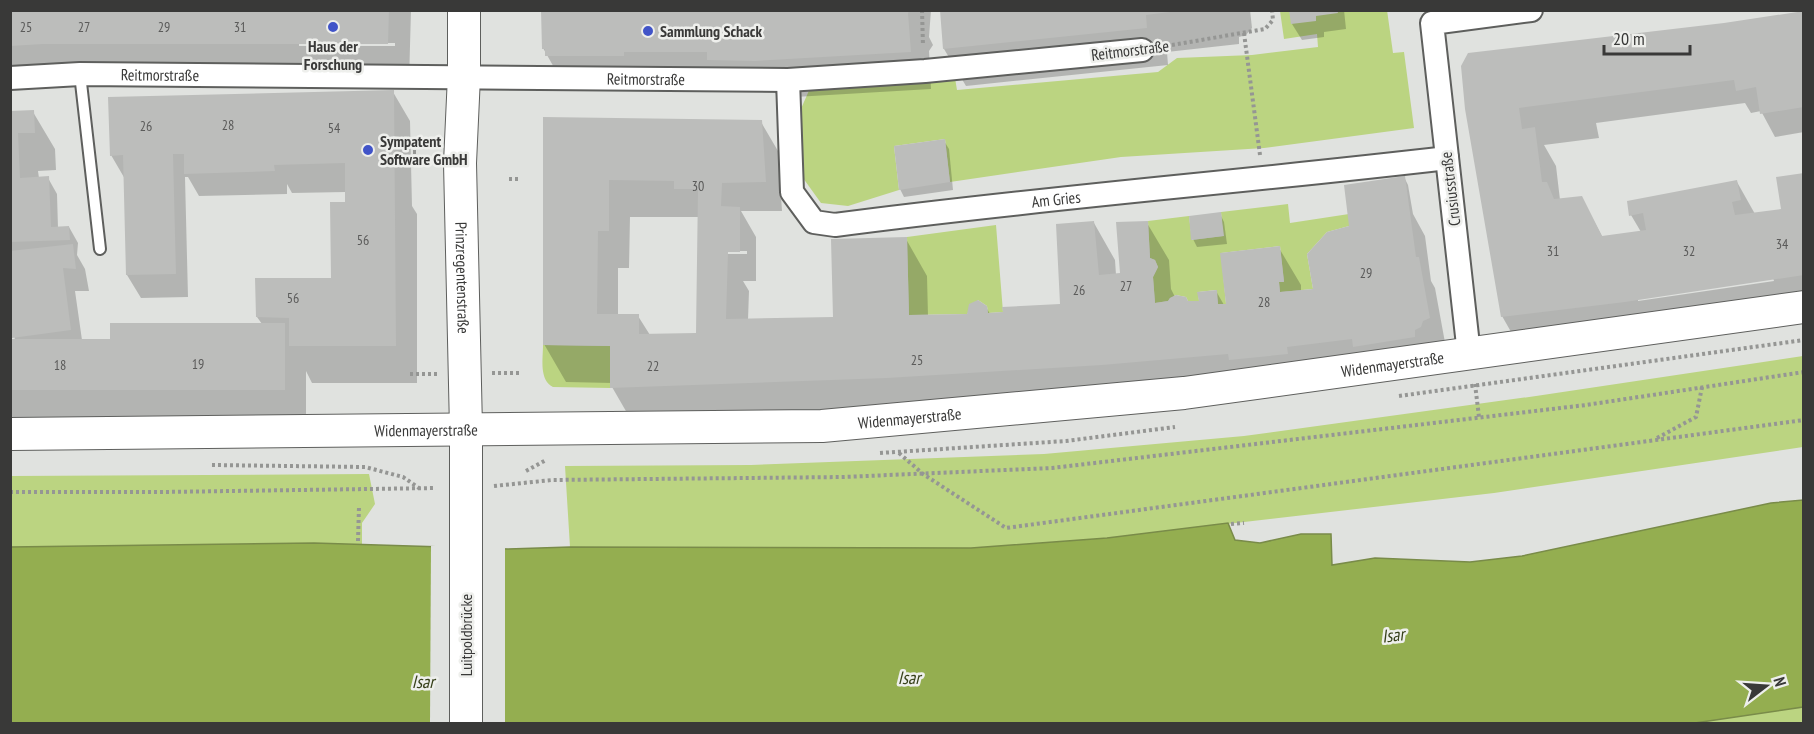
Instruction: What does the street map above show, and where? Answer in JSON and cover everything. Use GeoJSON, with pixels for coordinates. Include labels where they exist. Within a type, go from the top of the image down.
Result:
{"type":"FeatureCollection","features":[{"type":"Feature","properties":{"kind":"main road","name":"Prinzregentenstraße"},"geometry":{"type":"LineString","coordinates":[[464,10],[460,163],[465,546]]}},
{"type":"Feature","properties":{"kind":"main road","name":"Widenmayerstraße"},"geometry":{"type":"LineString","coordinates":[[10,435],[415,431],[465,428],[822,426],[1184,393],[1803,307]]}},
{"type":"Feature","properties":{"kind":"main road","name":"Luitpoldbrücke"},"geometry":{"type":"LineString","coordinates":[[465,546],[466,723]]}},
{"type":"Feature","properties":{"kind":"street","name":"Crusiusstraße"},"geometry":{"type":"LineString","coordinates":[[1469,354],[1432,23],[1531,10]]}},
{"type":"Feature","properties":{"kind":"street","name":"Reitmorstraße"},"geometry":{"type":"LineString","coordinates":[[10,78],[80,74],[788,80],[925,71],[1142,50]]}},
{"type":"Feature","properties":{"kind":"street","name":"Am Gries"},"geometry":{"type":"LineString","coordinates":[[788,80],[792,192],[814,222],[835,225],[1030,200],[1263,179],[1447,158]]}},
{"type":"Feature","properties":{"kind":"lane"},"geometry":{"type":"LineString","coordinates":[[80,74],[100,249]]}},
{"type":"Feature","properties":{"kind":"path"},"geometry":{"type":"LineString","coordinates":[[922,10],[925,71]]}},
{"type":"Feature","properties":{"kind":"path","name":"Reitmorstraße"},"geometry":{"type":"LineString","coordinates":[[1142,50],[1265,28],[1273,20],[1272,10]]}},
{"type":"Feature","properties":{"kind":"path"},"geometry":{"type":"LineString","coordinates":[[1244,33],[1263,179]]}},
{"type":"Feature","properties":{"kind":"path"},"geometry":{"type":"LineString","coordinates":[[509,179],[521,179]]}},
{"type":"Feature","properties":{"kind":"path"},"geometry":{"type":"LineString","coordinates":[[509,486],[552,480],[843,477],[1052,468],[1586,405],[1803,372]]}},
{"type":"Feature","properties":{"kind":"path"},"geometry":{"type":"LineString","coordinates":[[1475,386],[1479,417]]}},
{"type":"Feature","properties":{"kind":"path"},"geometry":{"type":"LineString","coordinates":[[1654,440],[1695,417],[1702,387]]}},
{"type":"Feature","properties":{"kind":"path"},"geometry":{"type":"LineString","coordinates":[[899,453],[923,474],[1006,528],[1803,420]]}},
{"type":"Feature","properties":{"kind":"path"},"geometry":{"type":"LineString","coordinates":[[10,492],[419,488],[403,477],[365,467],[202,465]]}},
{"type":"Feature","properties":{"kind":"path"},"geometry":{"type":"LineString","coordinates":[[358,541],[359,507]]}},
{"type":"Feature","properties":{"kind":"path"},"geometry":{"type":"LineString","coordinates":[[1231,524],[1244,523]]}},
{"type":"Feature","properties":{"kind":"shaded area"},"geometry":{"type":"Polygon","coordinates":[[[1387,10],[1393,53],[1404,52],[1414,128],[1264,148],[1121,157],[950,182],[945,139],[894,146],[899,190],[848,206],[821,203],[803,178],[800,111],[811,86],[955,78],[957,90],[1158,72],[1177,58],[1252,55],[1318,47],[1317,34],[1284,39],[1280,11],[1387,10]]]}},
{"type":"Feature","properties":{"kind":"shaded area"},"geometry":{"type":"Polygon","coordinates":[[[1288,204],[1290,223],[1349,214],[1349,226],[1327,232],[1307,254],[1313,289],[1280,292],[1279,282],[1284,281],[1280,246],[1221,253],[1226,304],[1218,304],[1216,290],[1198,292],[1199,301],[1188,301],[1186,297],[1176,295],[1168,301],[1155,303],[1153,277],[1158,267],[1155,260],[1150,258],[1148,221],[1189,216],[1192,240],[1223,236],[1221,212],[1288,204]]]}},
{"type":"Feature","properties":{"kind":"shaded area"},"geometry":{"type":"Polygon","coordinates":[[[996,225],[1003,312],[988,313],[987,306],[978,300],[967,314],[909,315],[907,237],[996,225]]]}},
{"type":"Feature","properties":{"kind":"shaded area"},"geometry":{"type":"Polygon","coordinates":[[[543,345],[610,346],[610,388],[553,387],[544,374],[543,345]]]}},
{"type":"Feature","properties":{"kind":"shaded area"},"geometry":{"type":"Polygon","coordinates":[[[1803,356],[1803,447],[1494,493],[1107,538],[971,548],[570,547],[565,466],[751,465],[1044,454],[1244,436],[1803,356]]]}},
{"type":"Feature","properties":{"kind":"shaded area"},"geometry":{"type":"Polygon","coordinates":[[[369,474],[375,504],[362,523],[362,546],[314,543],[11,547],[10,476],[369,474]]]}},
{"type":"Feature","properties":{"kind":"shaded area"},"geometry":{"type":"Polygon","coordinates":[[[1803,707],[1803,723],[1688,723],[1803,707]]]}},
{"type":"Feature","properties":{"kind":"water","name":"Isar"},"geometry":{"type":"Polygon","coordinates":[[[1803,500],[1803,707],[1688,724],[11,723],[10,547],[314,543],[508,549],[570,547],[971,548],[1107,538],[1228,523],[1235,540],[1260,543],[1301,534],[1331,534],[1332,565],[1375,558],[1470,562],[1522,556],[1771,503],[1803,500]]]}},
{"type":"Feature","properties":{"kind":"pier"},"geometry":{"type":"Polygon","coordinates":[[[431,546],[505,546],[505,724],[430,723],[431,546]]]}},
{"type":"Feature","properties":{"kind":"building"},"geometry":{"type":"Polygon","coordinates":[[[10,10],[389,10],[388,44],[43,44],[10,46],[10,10]]]}},
{"type":"Feature","properties":{"kind":"building"},"geometry":{"type":"Polygon","coordinates":[[[541,10],[910,10],[908,13],[911,52],[755,61],[707,60],[707,52],[624,52],[624,56],[545,56],[545,49],[542,49],[541,10]]]}},
{"type":"Feature","properties":{"kind":"building"},"geometry":{"type":"Polygon","coordinates":[[[940,10],[1170,10],[1170,12],[1146,15],[1147,28],[943,49],[940,10]]]}},
{"type":"Feature","properties":{"kind":"building"},"geometry":{"type":"Polygon","coordinates":[[[1289,10],[1337,10],[1338,13],[1316,16],[1316,21],[1291,24],[1289,10]]]}},
{"type":"Feature","properties":{"kind":"building"},"geometry":{"type":"Polygon","coordinates":[[[1804,11],[1804,107],[1760,114],[1756,87],[1736,91],[1734,80],[1519,108],[1522,129],[1535,127],[1542,182],[1547,182],[1554,199],[1582,196],[1602,236],[1646,230],[1643,213],[1629,216],[1627,201],[1737,180],[1741,200],[1732,202],[1735,215],[1781,209],[1776,177],[1804,173],[1804,275],[1625,302],[1501,317],[1465,109],[1461,66],[1468,53],[1724,23],[1804,11]]]}},
{"type":"Feature","properties":{"kind":"building"},"geometry":{"type":"Polygon","coordinates":[[[394,90],[396,346],[289,346],[289,318],[256,317],[255,278],[331,278],[330,202],[345,202],[345,163],[274,165],[275,171],[184,174],[184,154],[173,154],[176,274],[126,275],[123,155],[110,156],[108,97],[394,90]]]}},
{"type":"Feature","properties":{"kind":"building"},"geometry":{"type":"Polygon","coordinates":[[[34,110],[35,133],[18,133],[20,178],[49,176],[51,227],[69,226],[70,240],[10,242],[10,111],[34,110]]]}},
{"type":"Feature","properties":{"kind":"building"},"geometry":{"type":"Polygon","coordinates":[[[543,117],[762,120],[766,182],[722,183],[721,206],[740,207],[740,252],[728,252],[726,319],[833,317],[831,239],[907,237],[909,315],[967,314],[969,304],[978,300],[987,306],[988,313],[1003,312],[1002,307],[1060,304],[1056,224],[1094,221],[1099,275],[1120,273],[1116,222],[1148,221],[1150,258],[1155,260],[1158,267],[1153,277],[1155,303],[1168,301],[1176,295],[1186,297],[1188,301],[1199,301],[1197,292],[1217,290],[1218,304],[1226,304],[1220,253],[1280,246],[1284,282],[1279,282],[1280,292],[1313,289],[1307,254],[1327,232],[1349,226],[1344,185],[1405,176],[1416,257],[1419,257],[1430,318],[1423,321],[1421,327],[1415,330],[1415,337],[1353,347],[1352,339],[1287,347],[1288,354],[1229,360],[1228,354],[1102,365],[887,378],[610,388],[610,346],[543,345],[543,117]],[[609,180],[609,231],[598,231],[597,314],[639,314],[639,334],[696,333],[698,189],[674,189],[674,181],[609,180]]]}},
{"type":"Feature","properties":{"kind":"building"},"geometry":{"type":"Polygon","coordinates":[[[945,139],[950,182],[899,190],[894,146],[945,139]]]}},
{"type":"Feature","properties":{"kind":"building"},"geometry":{"type":"Polygon","coordinates":[[[1221,212],[1224,236],[1191,240],[1189,216],[1221,212]]]}},
{"type":"Feature","properties":{"kind":"building"},"geometry":{"type":"Polygon","coordinates":[[[73,244],[76,269],[63,268],[71,330],[12,338],[10,251],[73,244]]]}},
{"type":"Feature","properties":{"kind":"building"},"geometry":{"type":"Polygon","coordinates":[[[110,323],[285,323],[285,390],[10,390],[10,339],[110,339],[110,323]]]}},
{"type":"Feature","properties":{"kind":"place","name":"Haus der Forschung"},"geometry":{"type":"Point","coordinates":[333,27]}},
{"type":"Feature","properties":{"kind":"place","name":"Sammlung Schack"},"geometry":{"type":"Point","coordinates":[648,31]}},
{"type":"Feature","properties":{"kind":"place","name":"Sympatent Software GmbH"},"geometry":{"type":"Point","coordinates":[368,150]}}]}
